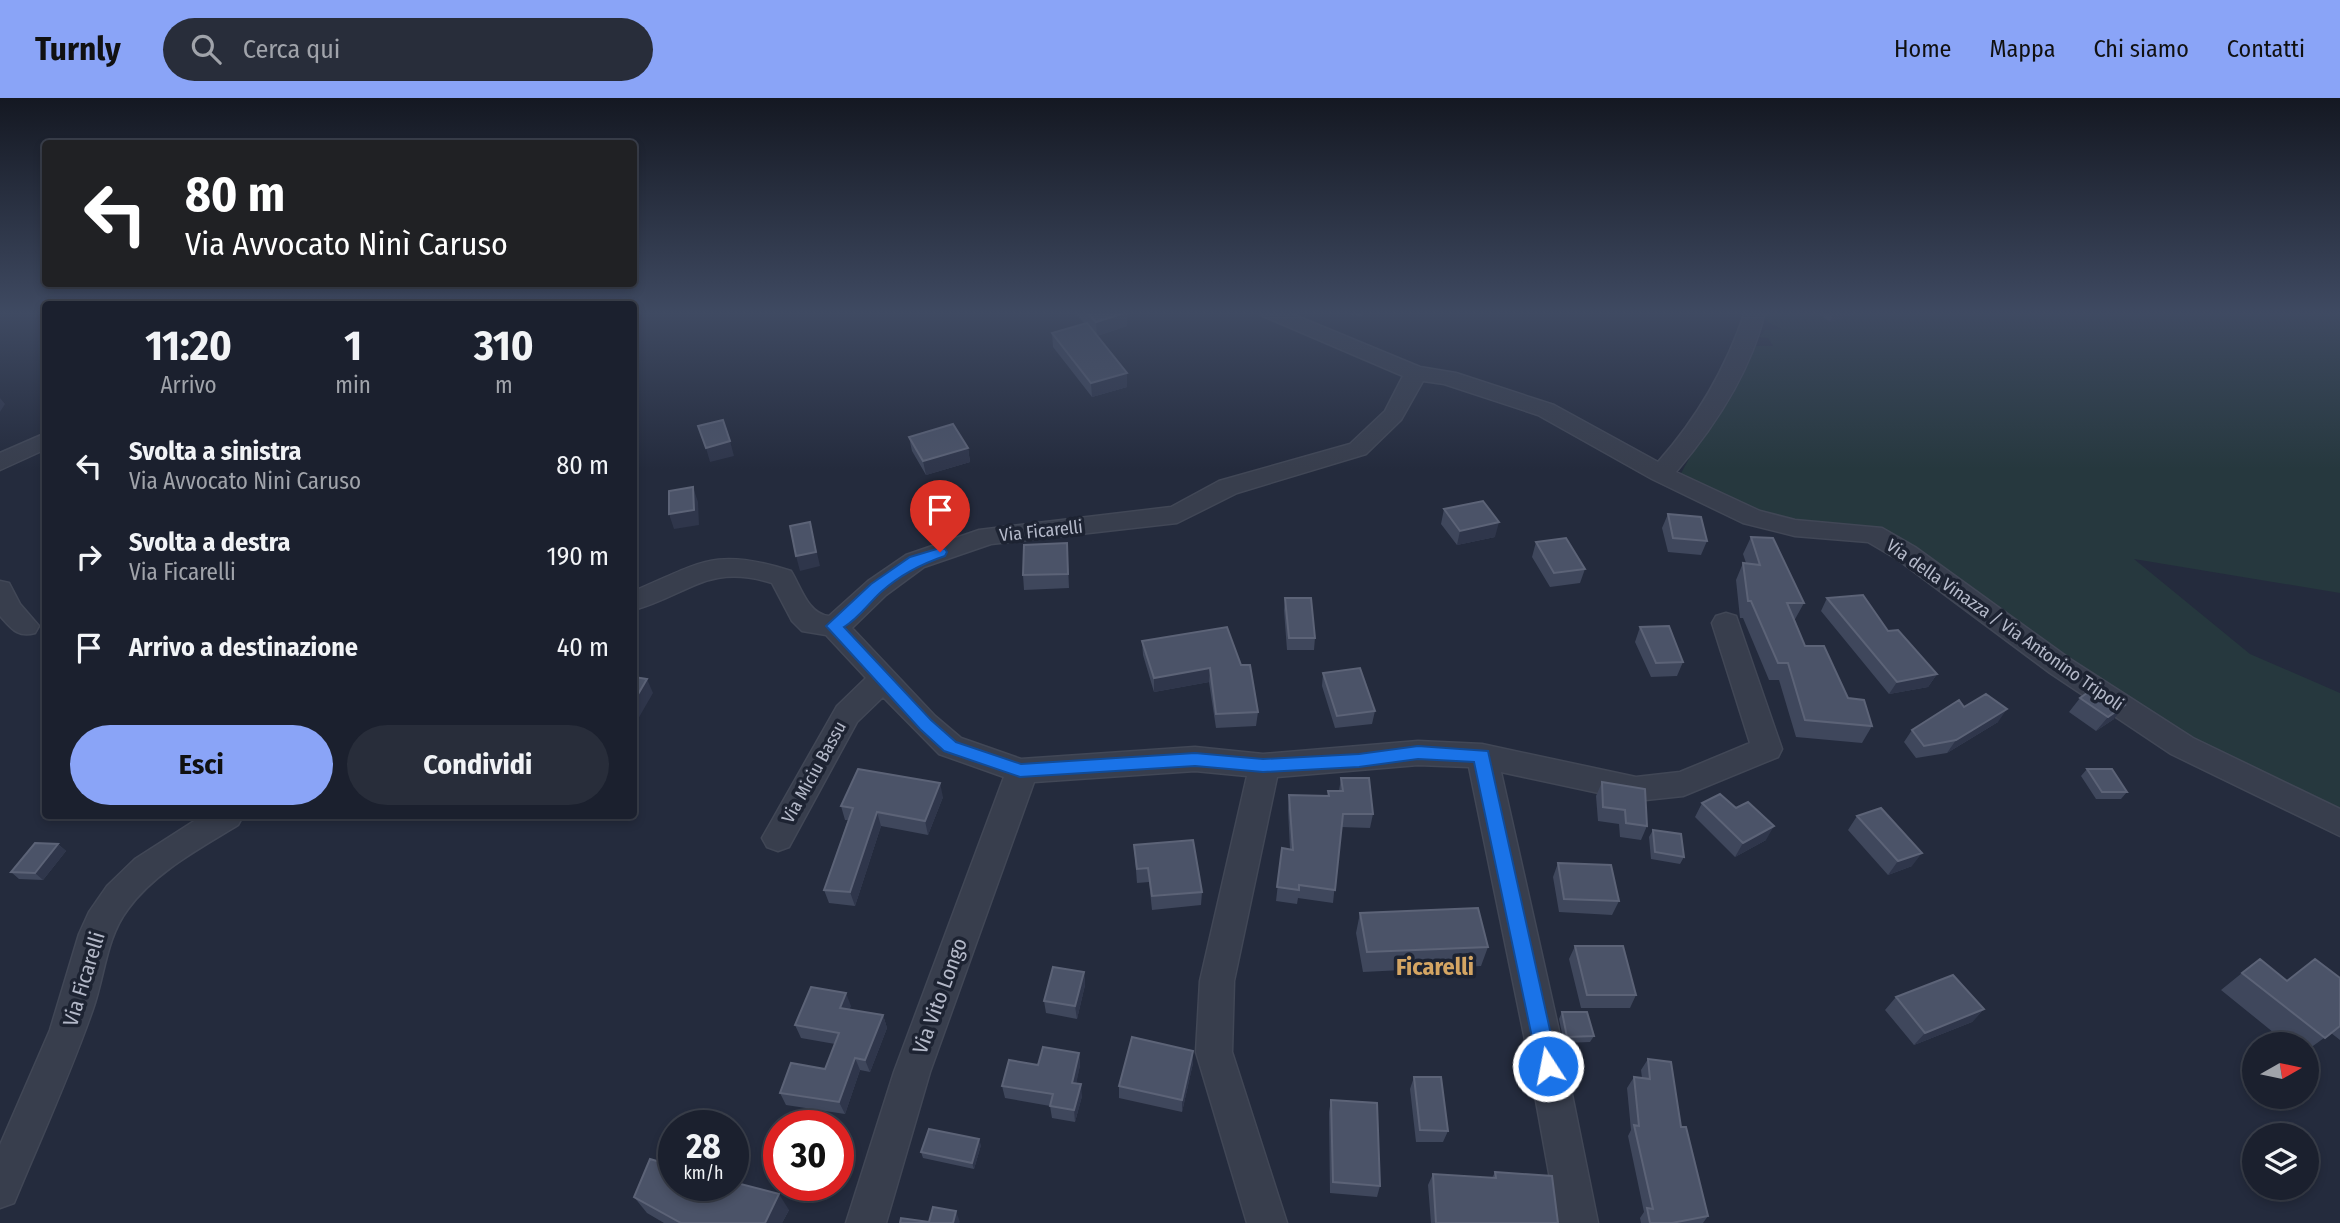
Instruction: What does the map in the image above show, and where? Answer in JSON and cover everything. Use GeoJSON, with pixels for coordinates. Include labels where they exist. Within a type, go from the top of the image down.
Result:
{"type":"FeatureCollection","features":[{"type":"Feature","properties":{"kind":"street","name":"Via della Vinazza / Via Antonino Tripoli"},"geometry":{"type":"LineString","coordinates":[[1396,364],[1416,373],[1448,378],[1546,410],[1661,474],[1752,517],[1795,528],[1873,534],[1906,554],[2060,667],[2182,747],[2340,823]]}},
{"type":"Feature","properties":{"kind":"street"},"geometry":{"type":"LineString","coordinates":[[1661,474],[1692,440],[1734,364]]}},
{"type":"Feature","properties":{"kind":"street","name":"Via Ficarelli"},"geometry":{"type":"LineString","coordinates":[[834,626],[848,617],[877,587],[915,561],[988,536],[1177,515],[1228,487],[1358,449],[1388,422],[1411,387],[1416,373]]}},
{"type":"Feature","properties":{"kind":"street"},"geometry":{"type":"LineString","coordinates":[[0,462],[42,442]]}},
{"type":"Feature","properties":{"kind":"street"},"geometry":{"type":"LineString","coordinates":[[637,600],[718,565],[756,567],[782,577],[802,614],[812,624],[834,626],[925,724],[950,746],[1020,771],[1195,760],[1263,766],[1359,760],[1418,752],[1482,755],[1636,789],[1683,784],[1767,749],[1726,622]]}},
{"type":"Feature","properties":{"kind":"street"},"geometry":{"type":"LineString","coordinates":[[0,590],[9,609],[25,626]]}},
{"type":"Feature","properties":{"kind":"street","name":"Via Miciu Bassu"},"geometry":{"type":"LineString","coordinates":[[778,838],[847,714],[883,679]]}},
{"type":"Feature","properties":{"kind":"street"},"geometry":{"type":"LineString","coordinates":[[1482,755],[1543,1040],[1578,1223]]}},
{"type":"Feature","properties":{"kind":"street"},"geometry":{"type":"LineString","coordinates":[[1263,766],[1262,781],[1217,981],[1214,1052],[1267,1223]]}},
{"type":"Feature","properties":{"kind":"street","name":"Via Vito Longo"},"geometry":{"type":"LineString","coordinates":[[866,1223],[912,1072],[1018,785],[1020,771]]}},
{"type":"Feature","properties":{"kind":"street","name":"Via Ficarelli"},"geometry":{"type":"LineString","coordinates":[[0,1189],[57,1059],[78,1003],[91,944],[107,911],[130,882],[184,842],[222,819]]}},
{"type":"Feature","properties":{"kind":"shaded area"},"geometry":{"type":"Polygon","coordinates":[[[1742,364],[2340,364],[2340,593],[2134,559],[2250,654],[2340,693],[2340,813],[2204,748],[2066,663],[1910,549],[1758,513],[1680,475],[1742,364]]]}},
{"type":"Feature","properties":{"kind":"building"},"geometry":{"type":"Polygon","coordinates":[[[1077,364],[1120,364],[1127,373],[1091,383],[1077,364]]]}},
{"type":"Feature","properties":{"kind":"building"},"geometry":{"type":"Polygon","coordinates":[[[723,420],[730,441],[706,448],[698,426],[723,420]]]}},
{"type":"Feature","properties":{"kind":"building"},"geometry":{"type":"Polygon","coordinates":[[[953,424],[968,448],[923,461],[909,437],[953,424]]]}},
{"type":"Feature","properties":{"kind":"building"},"geometry":{"type":"Polygon","coordinates":[[[693,487],[694,510],[669,514],[669,491],[693,487]]]}},
{"type":"Feature","properties":{"kind":"building"},"geometry":{"type":"Polygon","coordinates":[[[1483,501],[1499,522],[1460,531],[1444,509],[1483,501]]]}},
{"type":"Feature","properties":{"kind":"building"},"geometry":{"type":"Polygon","coordinates":[[[1668,514],[1701,517],[1707,541],[1673,538],[1668,514]]]}},
{"type":"Feature","properties":{"kind":"building"},"geometry":{"type":"Polygon","coordinates":[[[810,522],[816,552],[796,556],[790,526],[810,522]]]}},
{"type":"Feature","properties":{"kind":"building"},"geometry":{"type":"Polygon","coordinates":[[[1751,537],[1773,538],[1804,603],[1787,603],[1805,646],[1824,646],[1848,698],[1864,700],[1872,726],[1805,720],[1788,663],[1778,663],[1751,601],[1748,601],[1743,563],[1760,565],[1751,537]]]}},
{"type":"Feature","properties":{"kind":"building"},"geometry":{"type":"Polygon","coordinates":[[[1566,538],[1585,569],[1554,573],[1536,542],[1566,538]]]}},
{"type":"Feature","properties":{"kind":"building"},"geometry":{"type":"Polygon","coordinates":[[[1067,543],[1068,574],[1023,575],[1024,545],[1067,543]]]}},
{"type":"Feature","properties":{"kind":"building"},"geometry":{"type":"Polygon","coordinates":[[[1863,595],[1888,631],[1898,630],[1937,674],[1897,682],[1827,598],[1863,595]]]}},
{"type":"Feature","properties":{"kind":"building"},"geometry":{"type":"Polygon","coordinates":[[[1285,598],[1311,598],[1315,638],[1289,638],[1285,598]]]}},
{"type":"Feature","properties":{"kind":"building"},"geometry":{"type":"Polygon","coordinates":[[[1669,626],[1683,662],[1656,663],[1640,627],[1669,626]]]}},
{"type":"Feature","properties":{"kind":"building"},"geometry":{"type":"Polygon","coordinates":[[[1227,627],[1241,665],[1250,665],[1258,712],[1216,714],[1210,668],[1154,678],[1142,641],[1227,627]]]}},
{"type":"Feature","properties":{"kind":"building"},"geometry":{"type":"Polygon","coordinates":[[[1360,668],[1375,711],[1337,716],[1323,673],[1360,668]]]}},
{"type":"Feature","properties":{"kind":"building"},"geometry":{"type":"Polygon","coordinates":[[[637,677],[647,679],[637,696],[637,677]]]}},
{"type":"Feature","properties":{"kind":"building"},"geometry":{"type":"Polygon","coordinates":[[[2097,686],[2125,705],[2108,717],[2080,698],[2097,686]]]}},
{"type":"Feature","properties":{"kind":"building"},"geometry":{"type":"Polygon","coordinates":[[[1986,694],[2007,709],[1956,740],[1924,746],[1912,730],[1959,700],[1964,707],[1986,694]]]}},
{"type":"Feature","properties":{"kind":"building"},"geometry":{"type":"Polygon","coordinates":[[[858,769],[940,783],[925,821],[877,812],[850,892],[824,890],[853,808],[841,806],[858,769]]]}},
{"type":"Feature","properties":{"kind":"building"},"geometry":{"type":"Polygon","coordinates":[[[2087,769],[2112,769],[2127,792],[2102,792],[2087,769]]]}},
{"type":"Feature","properties":{"kind":"building"},"geometry":{"type":"Polygon","coordinates":[[[1341,778],[1369,778],[1373,814],[1343,814],[1335,890],[1299,885],[1299,890],[1277,887],[1282,848],[1293,850],[1289,795],[1329,796],[1328,791],[1343,791],[1341,778]]]}},
{"type":"Feature","properties":{"kind":"building"},"geometry":{"type":"Polygon","coordinates":[[[1602,782],[1645,789],[1647,826],[1626,823],[1625,810],[1603,807],[1602,782]]]}},
{"type":"Feature","properties":{"kind":"building"},"geometry":{"type":"Polygon","coordinates":[[[1720,794],[1736,808],[1748,802],[1774,826],[1743,843],[1702,803],[1720,794]]]}},
{"type":"Feature","properties":{"kind":"building"},"geometry":{"type":"Polygon","coordinates":[[[1881,808],[1922,853],[1898,861],[1857,816],[1881,808]]]}},
{"type":"Feature","properties":{"kind":"building"},"geometry":{"type":"Polygon","coordinates":[[[1653,830],[1681,834],[1684,857],[1655,852],[1653,830]]]}},
{"type":"Feature","properties":{"kind":"building"},"geometry":{"type":"Polygon","coordinates":[[[1193,840],[1202,892],[1152,896],[1148,868],[1137,869],[1134,845],[1193,840]]]}},
{"type":"Feature","properties":{"kind":"building"},"geometry":{"type":"Polygon","coordinates":[[[35,843],[58,844],[35,873],[11,872],[35,843]]]}},
{"type":"Feature","properties":{"kind":"building"},"geometry":{"type":"Polygon","coordinates":[[[1558,863],[1611,865],[1619,901],[1564,899],[1558,863]]]}},
{"type":"Feature","properties":{"kind":"building"},"geometry":{"type":"Polygon","coordinates":[[[1478,908],[1488,947],[1367,952],[1360,913],[1478,908]]]}},
{"type":"Feature","properties":{"kind":"building"},"geometry":{"type":"Polygon","coordinates":[[[1575,946],[1623,946],[1636,995],[1587,995],[1575,946]]]}},
{"type":"Feature","properties":{"kind":"building"},"geometry":{"type":"Polygon","coordinates":[[[2260,959],[2287,981],[2315,959],[2340,978],[2340,1026],[2325,1038],[2242,973],[2260,959]]]}},
{"type":"Feature","properties":{"kind":"building"},"geometry":{"type":"Polygon","coordinates":[[[1053,967],[1084,972],[1075,1006],[1044,1001],[1053,967]]]}},
{"type":"Feature","properties":{"kind":"building"},"geometry":{"type":"Polygon","coordinates":[[[1953,975],[1984,1009],[1925,1033],[1896,997],[1953,975]]]}},
{"type":"Feature","properties":{"kind":"building"},"geometry":{"type":"Polygon","coordinates":[[[811,987],[846,993],[840,1008],[883,1015],[865,1060],[855,1058],[839,1102],[780,1093],[791,1063],[825,1069],[839,1033],[795,1025],[811,987]]]}},
{"type":"Feature","properties":{"kind":"building"},"geometry":{"type":"Polygon","coordinates":[[[1562,1012],[1587,1012],[1594,1036],[1567,1037],[1562,1012]]]}},
{"type":"Feature","properties":{"kind":"building"},"geometry":{"type":"Polygon","coordinates":[[[1132,1037],[1193,1051],[1182,1100],[1119,1086],[1132,1037]]]}},
{"type":"Feature","properties":{"kind":"building"},"geometry":{"type":"Polygon","coordinates":[[[1043,1047],[1079,1053],[1072,1083],[1081,1084],[1074,1110],[1050,1106],[1053,1094],[1002,1086],[1009,1060],[1038,1065],[1043,1047]]]}},
{"type":"Feature","properties":{"kind":"building"},"geometry":{"type":"Polygon","coordinates":[[[1648,1059],[1671,1062],[1681,1127],[1686,1127],[1708,1216],[1672,1223],[1650,1223],[1647,1208],[1653,1209],[1634,1125],[1639,1126],[1634,1077],[1650,1079],[1648,1059]]]}},
{"type":"Feature","properties":{"kind":"building"},"geometry":{"type":"Polygon","coordinates":[[[1414,1077],[1441,1077],[1448,1131],[1420,1130],[1414,1077]]]}},
{"type":"Feature","properties":{"kind":"building"},"geometry":{"type":"Polygon","coordinates":[[[1331,1100],[1377,1103],[1380,1186],[1333,1182],[1331,1100]]]}},
{"type":"Feature","properties":{"kind":"building"},"geometry":{"type":"Polygon","coordinates":[[[929,1129],[979,1139],[972,1163],[921,1152],[929,1129]]]}},
{"type":"Feature","properties":{"kind":"building"},"geometry":{"type":"Polygon","coordinates":[[[650,1159],[658,1161],[658,1201],[749,1201],[749,1186],[763,1190],[763,1201],[776,1201],[765,1223],[681,1223],[634,1197],[650,1159]]]}},
{"type":"Feature","properties":{"kind":"building"},"geometry":{"type":"Polygon","coordinates":[[[1495,1172],[1552,1176],[1558,1223],[1436,1223],[1433,1174],[1496,1178],[1495,1172]]]}},
{"type":"Feature","properties":{"kind":"building"},"geometry":{"type":"Polygon","coordinates":[[[933,1207],[956,1211],[953,1223],[900,1223],[901,1218],[929,1222],[933,1207]]]}},
{"type":"Feature","properties":{"kind":"district","name":"Ficarelli"},"geometry":{"type":"Point","coordinates":[1435,967]}},
{"type":"Feature","properties":{"kind":"route"},"geometry":{"type":"LineString","coordinates":[[940,552],[915,561],[877,587],[848,617],[834,626],[925,724],[950,746],[1020,771],[1195,760],[1263,766],[1359,760],[1418,752],[1482,755],[1548,1066]]}}]}
